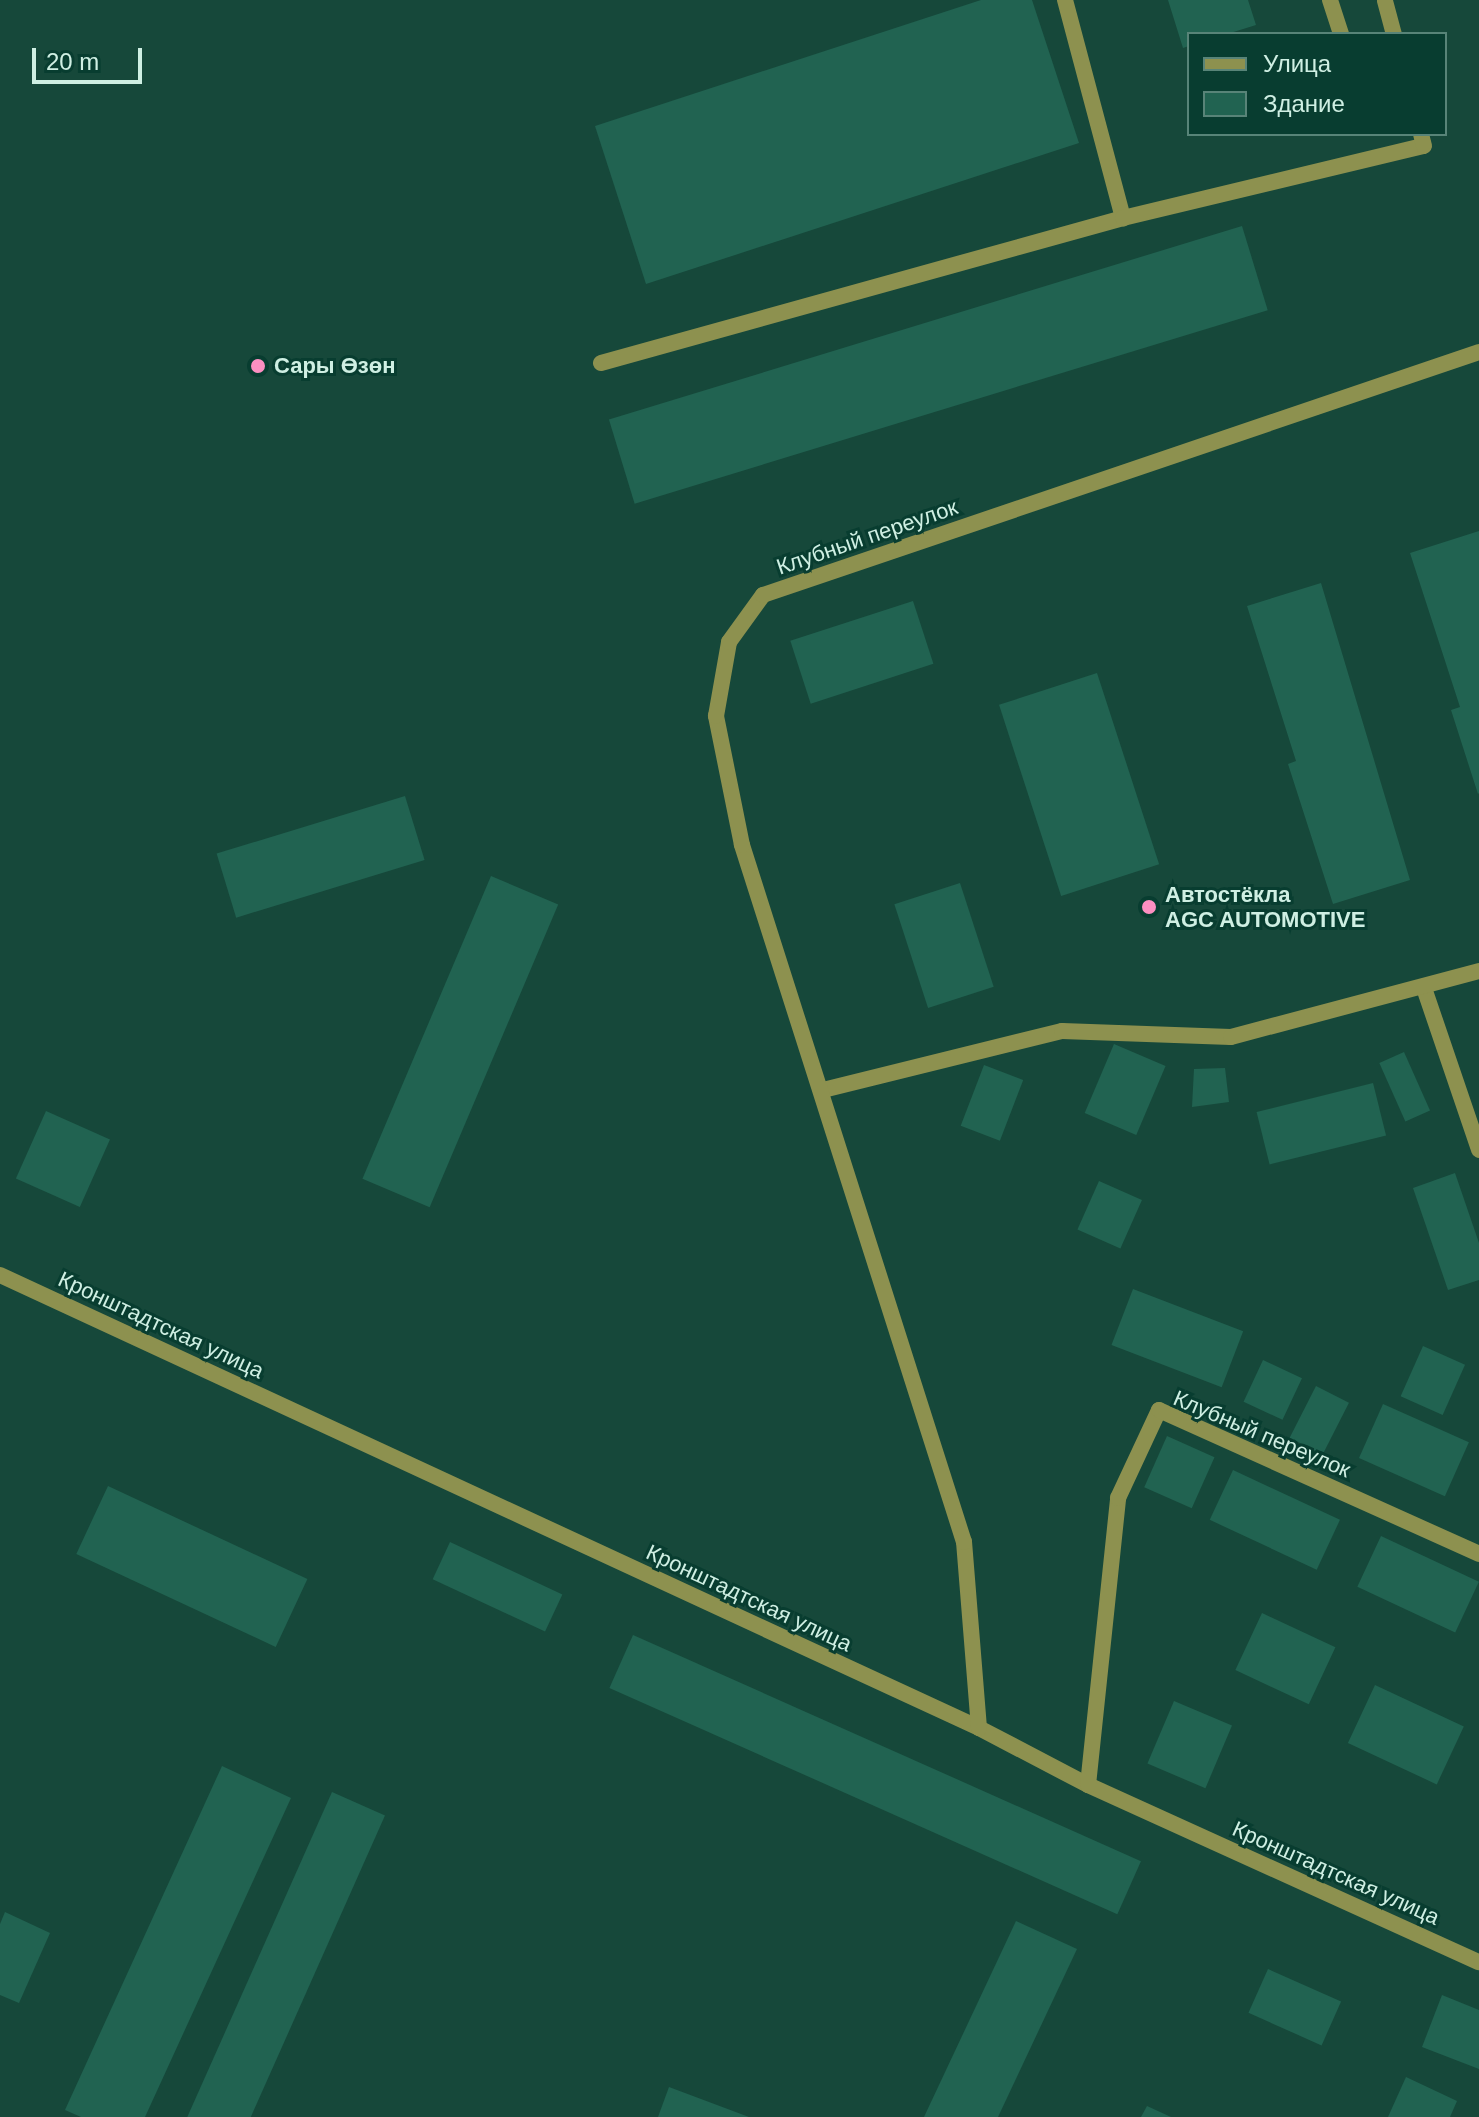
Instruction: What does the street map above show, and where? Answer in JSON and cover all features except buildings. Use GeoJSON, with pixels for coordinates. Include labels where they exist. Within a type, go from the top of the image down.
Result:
{"type":"FeatureCollection","features":[{"type":"Feature","properties":{"kind":"street"},"geometry":{"type":"LineString","coordinates":[[1065,0],[1123,218]]}},
{"type":"Feature","properties":{"kind":"street"},"geometry":{"type":"LineString","coordinates":[[1330,0],[1340,32]]}},
{"type":"Feature","properties":{"kind":"street"},"geometry":{"type":"LineString","coordinates":[[1385,1],[1393,32]]}},
{"type":"Feature","properties":{"kind":"street"},"geometry":{"type":"LineString","coordinates":[[601,363],[1123,218],[1424,146],[1422,136]]}},
{"type":"Feature","properties":{"kind":"street","name":"Клубный переулок"},"geometry":{"type":"LineString","coordinates":[[979,1728],[964,1542],[823,1090],[742,845],[716,716],[729,642],[763,595],[1479,352]]}},
{"type":"Feature","properties":{"kind":"street"},"geometry":{"type":"LineString","coordinates":[[823,1090],[1062,1031],[1231,1037],[1479,971]]}},
{"type":"Feature","properties":{"kind":"street"},"geometry":{"type":"LineString","coordinates":[[1424,988],[1479,1150]]}},
{"type":"Feature","properties":{"kind":"street","name":"Кронштадтская улица"},"geometry":{"type":"LineString","coordinates":[[0,1275],[979,1728],[1088,1785],[1479,1962]]}},
{"type":"Feature","properties":{"kind":"street","name":"Клубный переулок"},"geometry":{"type":"LineString","coordinates":[[1088,1785],[1118,1498],[1159,1410],[1479,1554]]}},
{"type":"Feature","properties":{"kind":"place","name":"Сары Өзөн"},"geometry":{"type":"Point","coordinates":[258,366]}},
{"type":"Feature","properties":{"kind":"place","name":"Автостёкла AGC AUTOMOTIVE"},"geometry":{"type":"Point","coordinates":[1149,907]}}]}
